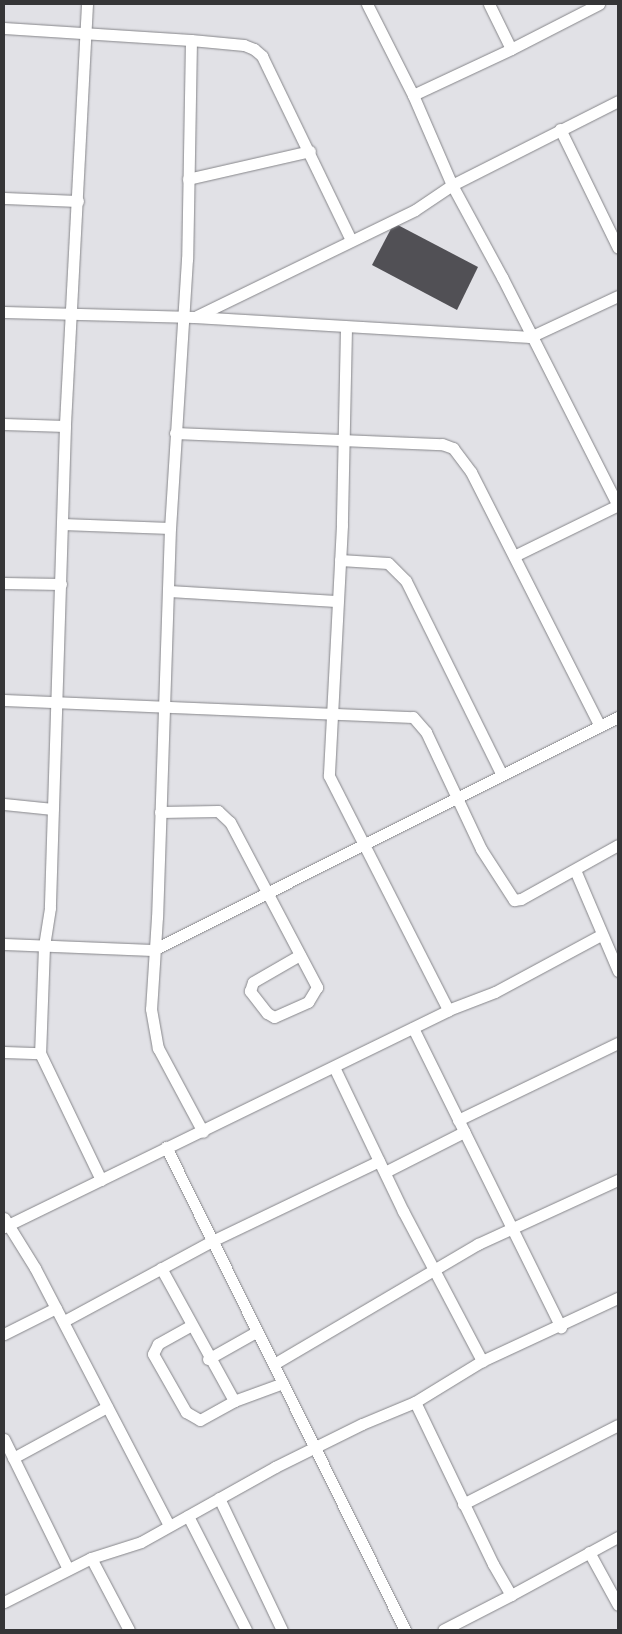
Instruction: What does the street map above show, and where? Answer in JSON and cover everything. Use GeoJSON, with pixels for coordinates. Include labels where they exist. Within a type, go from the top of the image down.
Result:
{"type":"FeatureCollection","features":[{"type":"Feature","properties":{"kind":"street"},"geometry":{"type":"LineString","coordinates":[[87,4],[66,426],[50,908],[44,946],[40,1053],[102,1180]]}},
{"type":"Feature","properties":{"kind":"street"},"geometry":{"type":"LineString","coordinates":[[367,4],[414,95],[452,185],[502,277],[530,337],[618,506],[514,556]]}},
{"type":"Feature","properties":{"kind":"street"},"geometry":{"type":"LineString","coordinates":[[489,4],[511,49]]}},
{"type":"Feature","properties":{"kind":"street"},"geometry":{"type":"LineString","coordinates":[[414,95],[511,49],[599,4]]}},
{"type":"Feature","properties":{"kind":"street"},"geometry":{"type":"LineString","coordinates":[[4,28],[191,40],[254,49],[262,56],[310,151],[351,240]]}},
{"type":"Feature","properties":{"kind":"street"},"geometry":{"type":"LineString","coordinates":[[191,40],[187,259],[181,317],[174,433],[165,706],[153,950],[152,1031],[167,1068],[203,1132]]}},
{"type":"Feature","properties":{"kind":"street"},"geometry":{"type":"LineString","coordinates":[[194,317],[415,210],[452,185],[618,101]]}},
{"type":"Feature","properties":{"kind":"street"},"geometry":{"type":"LineString","coordinates":[[560,129],[618,248]]}},
{"type":"Feature","properties":{"kind":"street"},"geometry":{"type":"LineString","coordinates":[[188,179],[310,151]]}},
{"type":"Feature","properties":{"kind":"street"},"geometry":{"type":"LineString","coordinates":[[4,198],[78,201]]}},
{"type":"Feature","properties":{"kind":"street"},"geometry":{"type":"LineString","coordinates":[[4,312],[194,317],[346,328],[530,337],[618,296]]}},
{"type":"Feature","properties":{"kind":"street"},"geometry":{"type":"LineString","coordinates":[[346,328],[340,560],[336,601],[329,776],[361,844],[448,1010]]}},
{"type":"Feature","properties":{"kind":"street"},"geometry":{"type":"LineString","coordinates":[[4,424],[66,426]]}},
{"type":"Feature","properties":{"kind":"street"},"geometry":{"type":"LineString","coordinates":[[174,433],[442,444],[453,448],[471,472],[600,726]]}},
{"type":"Feature","properties":{"kind":"street"},"geometry":{"type":"LineString","coordinates":[[62,524],[170,528]]}},
{"type":"Feature","properties":{"kind":"street"},"geometry":{"type":"LineString","coordinates":[[340,560],[388,564],[406,581],[501,773]]}},
{"type":"Feature","properties":{"kind":"street"},"geometry":{"type":"LineString","coordinates":[[4,583],[61,584]]}},
{"type":"Feature","properties":{"kind":"street"},"geometry":{"type":"LineString","coordinates":[[169,591],[336,601]]}},
{"type":"Feature","properties":{"kind":"street"},"geometry":{"type":"LineString","coordinates":[[4,700],[57,700],[413,717],[426,732],[481,849],[514,900],[521,899],[618,845]]}},
{"type":"Feature","properties":{"kind":"street"},"geometry":{"type":"LineString","coordinates":[[4,944],[153,950],[501,773],[618,717]]}},
{"type":"Feature","properties":{"kind":"street"},"geometry":{"type":"LineString","coordinates":[[4,804],[52,809]]}},
{"type":"Feature","properties":{"kind":"street"},"geometry":{"type":"LineString","coordinates":[[160,812],[207,811],[224,814],[267,892],[300,954],[317,987],[312,997],[274,1017],[266,1013],[250,991],[253,982],[258,976],[300,954]]}},
{"type":"Feature","properties":{"kind":"street"},"geometry":{"type":"LineString","coordinates":[[575,870],[601,935],[614,949],[618,971]]}},
{"type":"Feature","properties":{"kind":"street"},"geometry":{"type":"LineString","coordinates":[[170,1525],[107,1408],[64,1321],[5,1223],[102,1180],[166,1147],[203,1132],[448,1010],[495,992],[601,935]]}},
{"type":"Feature","properties":{"kind":"street"},"geometry":{"type":"LineString","coordinates":[[413,1028],[561,1327]]}},
{"type":"Feature","properties":{"kind":"street"},"geometry":{"type":"LineString","coordinates":[[458,1120],[618,1043]]}},
{"type":"Feature","properties":{"kind":"street"},"geometry":{"type":"LineString","coordinates":[[4,1052],[40,1053]]}},
{"type":"Feature","properties":{"kind":"street"},"geometry":{"type":"LineString","coordinates":[[334,1067],[433,1269],[482,1361]]}},
{"type":"Feature","properties":{"kind":"street"},"geometry":{"type":"LineString","coordinates":[[385,1172],[464,1132]]}},
{"type":"Feature","properties":{"kind":"street"},"geometry":{"type":"LineString","coordinates":[[166,1147],[256,1332],[316,1448],[404,1630]]}},
{"type":"Feature","properties":{"kind":"street"},"geometry":{"type":"LineString","coordinates":[[64,1321],[212,1241],[379,1161]]}},
{"type":"Feature","properties":{"kind":"street"},"geometry":{"type":"LineString","coordinates":[[274,1364],[433,1269],[513,1227],[618,1180]]}},
{"type":"Feature","properties":{"kind":"street"},"geometry":{"type":"LineString","coordinates":[[161,1268],[208,1359],[234,1401]]}},
{"type":"Feature","properties":{"kind":"street"},"geometry":{"type":"LineString","coordinates":[[4,1602],[91,1558],[141,1542],[219,1498],[362,1424],[414,1402],[482,1361],[561,1327],[618,1298]]}},
{"type":"Feature","properties":{"kind":"street"},"geometry":{"type":"LineString","coordinates":[[4,1334],[56,1308]]}},
{"type":"Feature","properties":{"kind":"street"},"geometry":{"type":"LineString","coordinates":[[190,1326],[158,1344],[153,1354],[186,1412],[200,1420],[234,1401],[283,1383]]}},
{"type":"Feature","properties":{"kind":"street"},"geometry":{"type":"LineString","coordinates":[[208,1359],[256,1332]]}},
{"type":"Feature","properties":{"kind":"street"},"geometry":{"type":"LineString","coordinates":[[414,1402],[463,1504],[512,1595]]}},
{"type":"Feature","properties":{"kind":"street"},"geometry":{"type":"LineString","coordinates":[[13,1458],[107,1408]]}},
{"type":"Feature","properties":{"kind":"street"},"geometry":{"type":"LineString","coordinates":[[463,1504],[618,1425]]}},
{"type":"Feature","properties":{"kind":"street"},"geometry":{"type":"LineString","coordinates":[[4,1438],[68,1569]]}},
{"type":"Feature","properties":{"kind":"street"},"geometry":{"type":"LineString","coordinates":[[219,1498],[282,1630]]}},
{"type":"Feature","properties":{"kind":"street"},"geometry":{"type":"LineString","coordinates":[[188,1516],[246,1630]]}},
{"type":"Feature","properties":{"kind":"street"},"geometry":{"type":"LineString","coordinates":[[443,1630],[618,1538]]}},
{"type":"Feature","properties":{"kind":"street"},"geometry":{"type":"LineString","coordinates":[[589,1552],[618,1605]]}},
{"type":"Feature","properties":{"kind":"street"},"geometry":{"type":"LineString","coordinates":[[91,1558],[129,1630]]}},
{"type":"Feature","properties":{"kind":"building"},"geometry":{"type":"Polygon","coordinates":[[[394,223],[478,267],[457,310],[372,265],[394,223]]]}}]}
